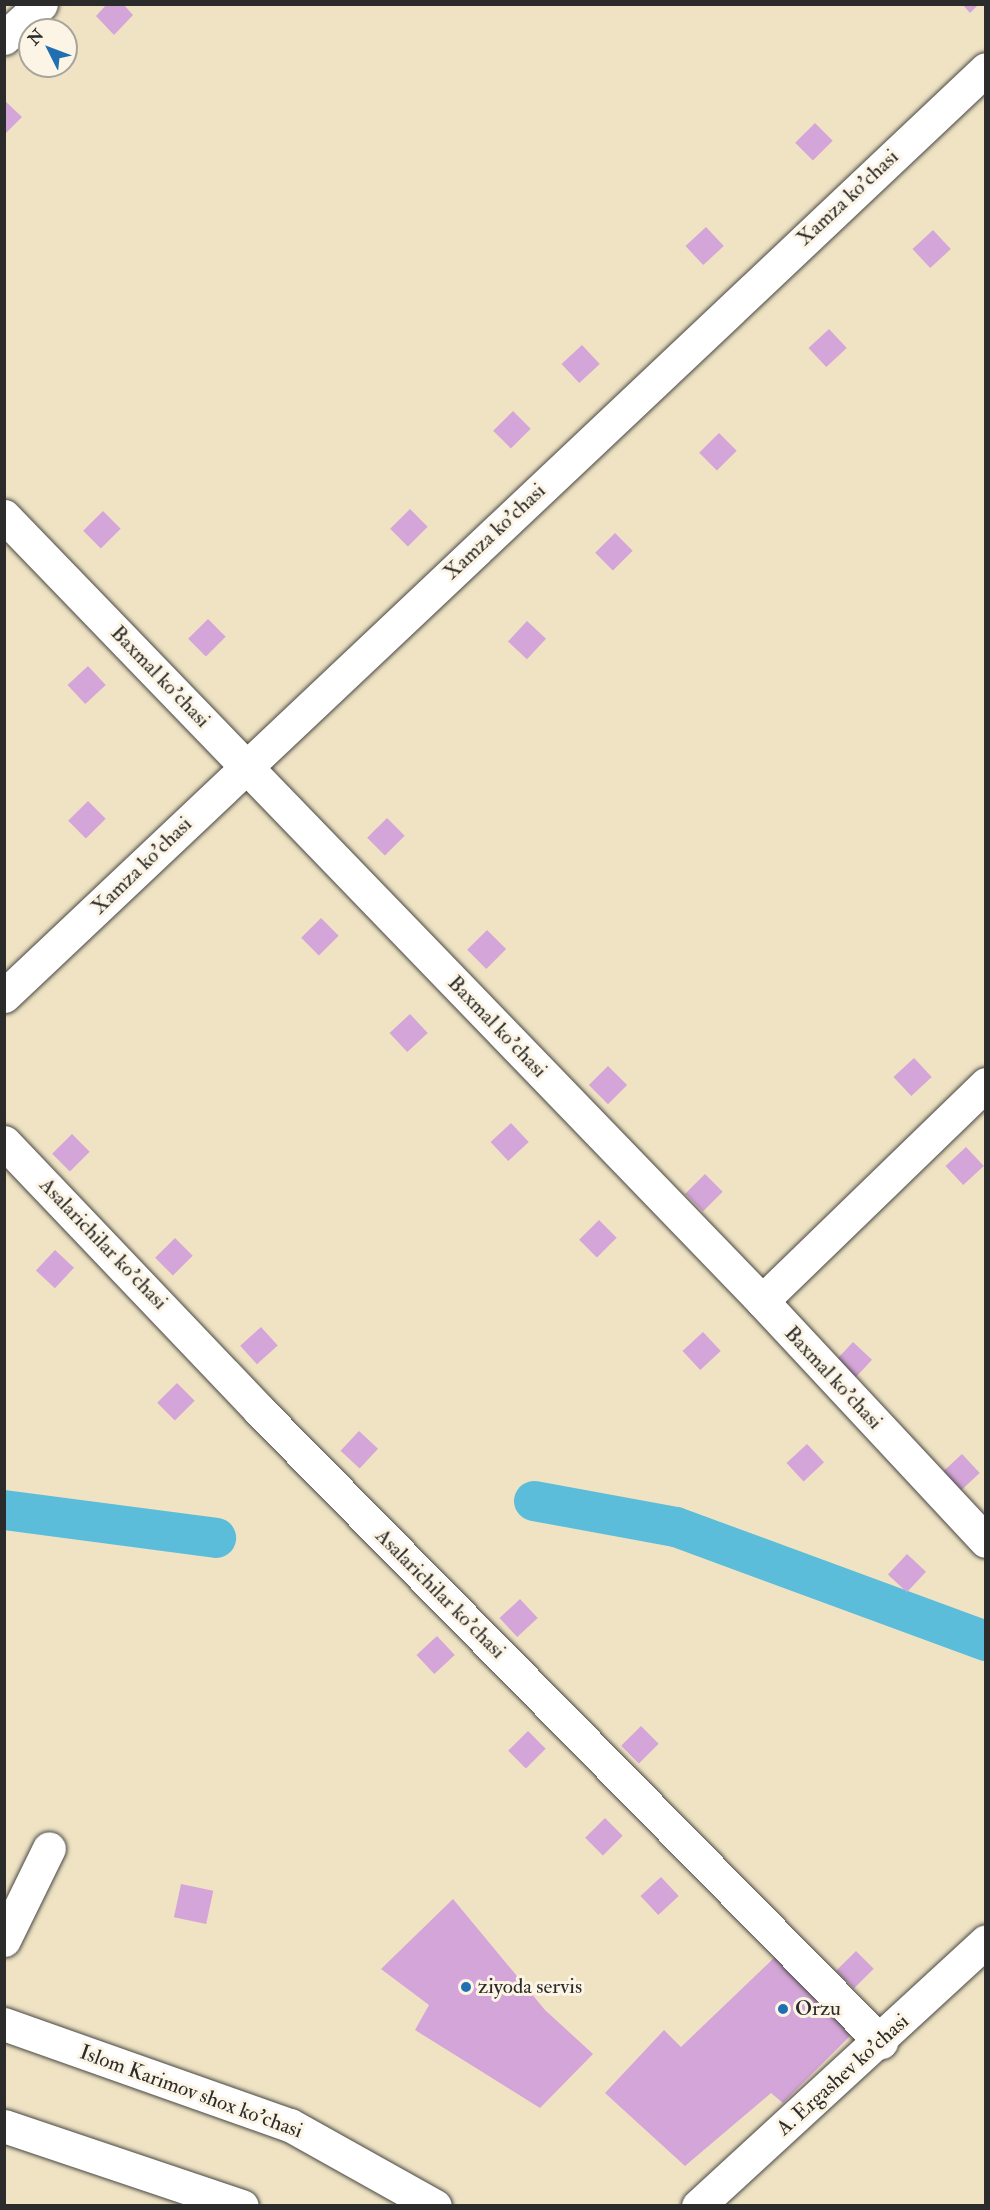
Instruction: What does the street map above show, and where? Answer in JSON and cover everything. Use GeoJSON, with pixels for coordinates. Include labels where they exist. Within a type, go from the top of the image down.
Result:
{"type":"FeatureCollection","features":[{"type":"Feature","properties":{"kind":"street"},"geometry":{"type":"LineString","coordinates":[[4,38],[41,4]]}},
{"type":"Feature","properties":{"kind":"street","name":"Xamza ko'chasi"},"geometry":{"type":"LineString","coordinates":[[4,996],[986,69]]}},
{"type":"Feature","properties":{"kind":"street","name":"Baxmal ko'chasi"},"geometry":{"type":"LineString","coordinates":[[4,516],[762,1301],[986,1541]]}},
{"type":"Feature","properties":{"kind":"street"},"geometry":{"type":"LineString","coordinates":[[762,1301],[986,1084]]}},
{"type":"Feature","properties":{"kind":"street","name":"Asalarichilar ko'chasi"},"geometry":{"type":"LineString","coordinates":[[4,1142],[259,1410],[881,2042]]}},
{"type":"Feature","properties":{"kind":"street"},"geometry":{"type":"LineString","coordinates":[[4,1940],[50,1848]]}},
{"type":"Feature","properties":{"kind":"street","name":"A. Ergashev ko'chasi"},"geometry":{"type":"LineString","coordinates":[[698,2205],[881,2042],[986,1941]]}},
{"type":"Feature","properties":{"kind":"street","name":"Islom Karimov shox ko'chasi"},"geometry":{"type":"LineString","coordinates":[[4,2024],[290,2125],[435,2205]]}},
{"type":"Feature","properties":{"kind":"street"},"geometry":{"type":"LineString","coordinates":[[4,2126],[203,2198],[242,2205]]}},
{"type":"Feature","properties":{"kind":"building"},"geometry":{"type":"Polygon","coordinates":[[[107,4],[123,4],[133,15],[114,35],[96,16],[107,4]]]}},
{"type":"Feature","properties":{"kind":"building"},"geometry":{"type":"Polygon","coordinates":[[[962,4],[979,4],[970,13],[962,4]]]}},
{"type":"Feature","properties":{"kind":"building"},"geometry":{"type":"Polygon","coordinates":[[[4,100],[22,117],[4,135],[4,100]]]}},
{"type":"Feature","properties":{"kind":"building"},"geometry":{"type":"Polygon","coordinates":[[[815,123],[833,141],[813,160],[795,143],[815,123]]]}},
{"type":"Feature","properties":{"kind":"building"},"geometry":{"type":"Polygon","coordinates":[[[706,227],[724,246],[703,265],[686,246],[706,227]]]}},
{"type":"Feature","properties":{"kind":"building"},"geometry":{"type":"Polygon","coordinates":[[[933,230],[951,249],[930,268],[913,249],[933,230]]]}},
{"type":"Feature","properties":{"kind":"building"},"geometry":{"type":"Polygon","coordinates":[[[829,329],[847,348],[826,367],[809,348],[829,329]]]}},
{"type":"Feature","properties":{"kind":"building"},"geometry":{"type":"Polygon","coordinates":[[[582,345],[600,364],[579,383],[562,364],[582,345]]]}},
{"type":"Feature","properties":{"kind":"building"},"geometry":{"type":"Polygon","coordinates":[[[513,411],[531,429],[511,448],[493,431],[513,411]]]}},
{"type":"Feature","properties":{"kind":"building"},"geometry":{"type":"Polygon","coordinates":[[[719,433],[737,451],[717,470],[699,453],[719,433]]]}},
{"type":"Feature","properties":{"kind":"building"},"geometry":{"type":"Polygon","coordinates":[[[410,509],[428,527],[408,546],[390,529],[410,509]]]}},
{"type":"Feature","properties":{"kind":"building"},"geometry":{"type":"Polygon","coordinates":[[[103,511],[121,529],[101,548],[83,531],[103,511]]]}},
{"type":"Feature","properties":{"kind":"building"},"geometry":{"type":"Polygon","coordinates":[[[615,533],[633,551],[613,570],[595,553],[615,533]]]}},
{"type":"Feature","properties":{"kind":"building"},"geometry":{"type":"Polygon","coordinates":[[[208,619],[226,637],[206,656],[188,639],[208,619]]]}},
{"type":"Feature","properties":{"kind":"building"},"geometry":{"type":"Polygon","coordinates":[[[527,621],[546,639],[527,659],[508,641],[527,621]]]}},
{"type":"Feature","properties":{"kind":"building"},"geometry":{"type":"Polygon","coordinates":[[[88,666],[106,685],[85,704],[68,685],[88,666]]]}},
{"type":"Feature","properties":{"kind":"building"},"geometry":{"type":"Polygon","coordinates":[[[88,801],[106,819],[86,838],[68,821],[88,801]]]}},
{"type":"Feature","properties":{"kind":"building"},"geometry":{"type":"Polygon","coordinates":[[[387,818],[405,836],[385,855],[367,838],[387,818]]]}},
{"type":"Feature","properties":{"kind":"building"},"geometry":{"type":"Polygon","coordinates":[[[321,918],[339,936],[319,955],[301,938],[321,918]]]}},
{"type":"Feature","properties":{"kind":"building"},"geometry":{"type":"Polygon","coordinates":[[[487,930],[506,949],[486,969],[467,950],[487,930]]]}},
{"type":"Feature","properties":{"kind":"building"},"geometry":{"type":"Polygon","coordinates":[[[410,1014],[428,1033],[407,1052],[390,1033],[410,1014]]]}},
{"type":"Feature","properties":{"kind":"building"},"geometry":{"type":"Polygon","coordinates":[[[914,1058],[932,1077],[911,1096],[894,1077],[914,1058]]]}},
{"type":"Feature","properties":{"kind":"building"},"geometry":{"type":"Polygon","coordinates":[[[608,1066],[627,1085],[608,1104],[589,1085],[608,1066]]]}},
{"type":"Feature","properties":{"kind":"building"},"geometry":{"type":"Polygon","coordinates":[[[511,1123],[529,1142],[508,1161],[491,1142],[511,1123]]]}},
{"type":"Feature","properties":{"kind":"building"},"geometry":{"type":"Polygon","coordinates":[[[72,1134],[90,1152],[70,1171],[52,1154],[72,1134]]]}},
{"type":"Feature","properties":{"kind":"building"},"geometry":{"type":"Polygon","coordinates":[[[966,1147],[984,1166],[963,1185],[946,1166],[966,1147]]]}},
{"type":"Feature","properties":{"kind":"building"},"geometry":{"type":"Polygon","coordinates":[[[705,1174],[723,1192],[703,1211],[685,1194],[705,1174]]]}},
{"type":"Feature","properties":{"kind":"building"},"geometry":{"type":"Polygon","coordinates":[[[599,1220],[617,1238],[597,1257],[579,1240],[599,1220]]]}},
{"type":"Feature","properties":{"kind":"building"},"geometry":{"type":"Polygon","coordinates":[[[175,1238],[193,1256],[173,1275],[155,1258],[175,1238]]]}},
{"type":"Feature","properties":{"kind":"building"},"geometry":{"type":"Polygon","coordinates":[[[55,1250],[74,1268],[55,1288],[36,1270],[55,1250]]]}},
{"type":"Feature","properties":{"kind":"building"},"geometry":{"type":"Polygon","coordinates":[[[261,1327],[278,1346],[257,1364],[240,1346],[261,1327]]]}},
{"type":"Feature","properties":{"kind":"building"},"geometry":{"type":"Polygon","coordinates":[[[703,1332],[721,1351],[700,1370],[683,1351],[703,1332]]]}},
{"type":"Feature","properties":{"kind":"building"},"geometry":{"type":"Polygon","coordinates":[[[853,1342],[872,1360],[853,1380],[834,1362],[853,1342]]]}},
{"type":"Feature","properties":{"kind":"building"},"geometry":{"type":"Polygon","coordinates":[[[177,1383],[195,1401],[175,1420],[157,1403],[177,1383]]]}},
{"type":"Feature","properties":{"kind":"building"},"geometry":{"type":"Polygon","coordinates":[[[359,1431],[378,1449],[360,1468],[341,1451],[359,1431]]]}},
{"type":"Feature","properties":{"kind":"building"},"geometry":{"type":"Polygon","coordinates":[[[807,1444],[824,1462],[804,1481],[787,1463],[807,1444]]]}},
{"type":"Feature","properties":{"kind":"building"},"geometry":{"type":"Polygon","coordinates":[[[962,1454],[980,1473],[959,1492],[942,1473],[962,1454]]]}},
{"type":"Feature","properties":{"kind":"building"},"geometry":{"type":"Polygon","coordinates":[[[907,1554],[926,1572],[907,1592],[888,1574],[907,1554]]]}},
{"type":"Feature","properties":{"kind":"building"},"geometry":{"type":"Polygon","coordinates":[[[520,1599],[538,1618],[517,1637],[500,1618],[520,1599]]]}},
{"type":"Feature","properties":{"kind":"building"},"geometry":{"type":"Polygon","coordinates":[[[437,1636],[455,1655],[434,1674],[417,1655],[437,1636]]]}},
{"type":"Feature","properties":{"kind":"building"},"geometry":{"type":"Polygon","coordinates":[[[641,1726],[659,1744],[639,1763],[621,1746],[641,1726]]]}},
{"type":"Feature","properties":{"kind":"building"},"geometry":{"type":"Polygon","coordinates":[[[528,1731],[546,1749],[526,1768],[508,1751],[528,1731]]]}},
{"type":"Feature","properties":{"kind":"building"},"geometry":{"type":"Polygon","coordinates":[[[605,1818],[623,1836],[603,1855],[585,1838],[605,1818]]]}},
{"type":"Feature","properties":{"kind":"building"},"geometry":{"type":"Polygon","coordinates":[[[661,1877],[679,1896],[658,1915],[641,1896],[661,1877]]]}},
{"type":"Feature","properties":{"kind":"building"},"geometry":{"type":"Polygon","coordinates":[[[181,1884],[213,1891],[206,1924],[174,1917],[181,1884]]]}},
{"type":"Feature","properties":{"kind":"building","name":"ziyoda servis"},"geometry":{"type":"Polygon","coordinates":[[[453,1899],[545,2010],[593,2054],[540,2108],[415,2030],[429,2005],[381,1969],[453,1899]]]}},
{"type":"Feature","properties":{"kind":"building"},"geometry":{"type":"Polygon","coordinates":[[[856,1951],[874,1969],[854,1988],[836,1971],[856,1951]]]}},
{"type":"Feature","properties":{"kind":"building"},"geometry":{"type":"Polygon","coordinates":[[[775,1957],[854,2032],[783,2103],[771,2093],[685,2166],[605,2093],[664,2030],[681,2047],[775,1957]]]}},
{"type":"Feature","properties":{"kind":"waterway"},"geometry":{"type":"LineString","coordinates":[[534,1501],[676,1527],[986,1641]]}},
{"type":"Feature","properties":{"kind":"waterway"},"geometry":{"type":"LineString","coordinates":[[4,1510],[216,1538]]}},
{"type":"Feature","properties":{"kind":"place","name":"ziyoda servis"},"geometry":{"type":"Point","coordinates":[466,1987]}},
{"type":"Feature","properties":{"kind":"place","name":"Orzu"},"geometry":{"type":"Point","coordinates":[783,2009]}}]}
